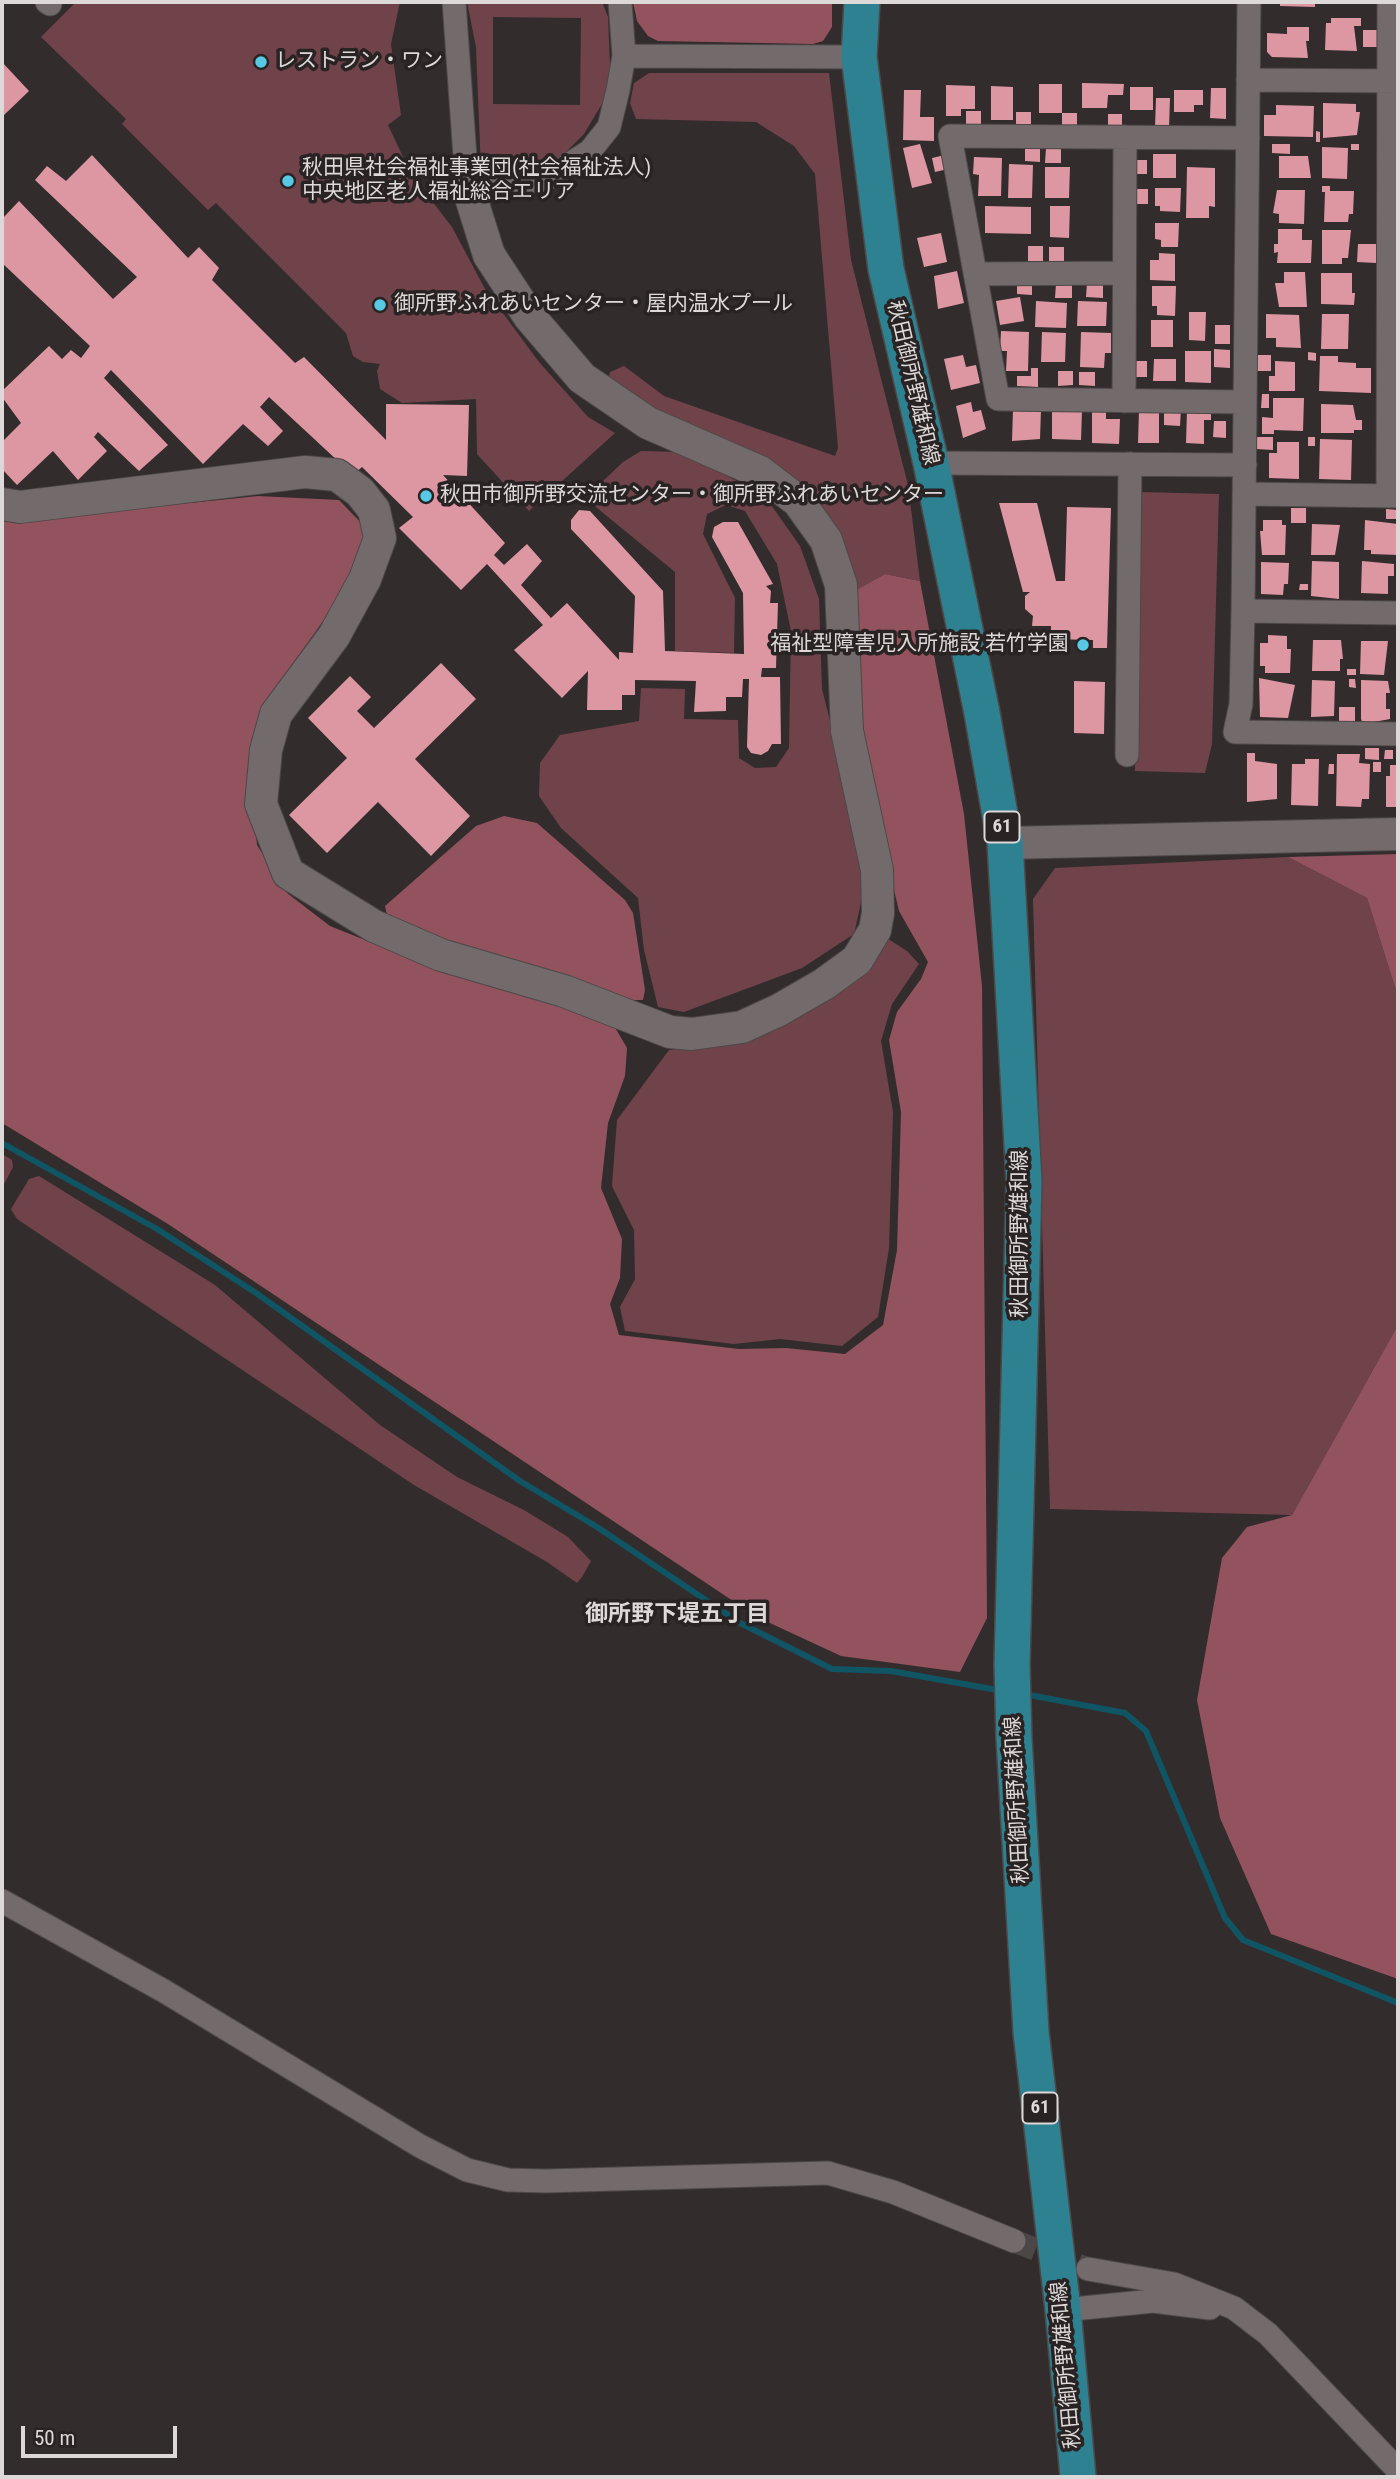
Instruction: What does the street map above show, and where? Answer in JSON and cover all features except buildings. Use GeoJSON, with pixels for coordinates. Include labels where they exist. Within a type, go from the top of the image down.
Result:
{"type":"FeatureCollection","features":[{"type":"Feature","properties":{"kind":"main road","name":"秋田御所野雄和線"},"geometry":{"type":"LineString","coordinates":[[862,2],[859,57],[886,269],[931,463],[982,713],[1005,843],[1024,1181],[1012,1665],[1014,1738],[1031,2032],[1063,2310],[1078,2477]]}},
{"type":"Feature","properties":{"kind":"street"},"geometry":{"type":"LineString","coordinates":[[2,504],[20,507],[305,472],[337,475],[360,492],[374,510],[380,538],[366,579],[334,636],[275,715],[265,750],[261,804],[274,843],[288,873],[374,926],[441,955],[564,991],[670,1032],[692,1034],[743,1027],[824,984],[857,960],[875,930],[878,913],[877,870],[847,732],[841,585],[826,540],[798,501],[760,472],[648,423],[582,378],[529,316],[489,255],[467,186],[454,2]]}},
{"type":"Feature","properties":{"kind":"street"},"geometry":{"type":"LineString","coordinates":[[467,186],[543,181],[590,151],[609,127],[624,57],[620,2]]}},
{"type":"Feature","properties":{"kind":"street"},"geometry":{"type":"LineString","coordinates":[[1249,2],[1243,611],[1241,704],[1235,732],[1398,734]]}},
{"type":"Feature","properties":{"kind":"street"},"geometry":{"type":"LineString","coordinates":[[1244,494],[1393,496],[1394,81],[1389,2]]}},
{"type":"Feature","properties":{"kind":"street"},"geometry":{"type":"LineString","coordinates":[[624,57],[859,57]]}},
{"type":"Feature","properties":{"kind":"street"},"geometry":{"type":"LineString","coordinates":[[1248,80],[1394,81]]}},
{"type":"Feature","properties":{"kind":"street"},"geometry":{"type":"LineString","coordinates":[[1245,402],[998,399],[950,135],[1248,138]]}},
{"type":"Feature","properties":{"kind":"street"},"geometry":{"type":"LineString","coordinates":[[1124,401],[1125,137]]}},
{"type":"Feature","properties":{"kind":"street"},"geometry":{"type":"LineString","coordinates":[[975,274],[1125,274]]}},
{"type":"Feature","properties":{"kind":"street"},"geometry":{"type":"LineString","coordinates":[[931,463],[1245,464]]}},
{"type":"Feature","properties":{"kind":"street"},"geometry":{"type":"LineString","coordinates":[[1127,754],[1130,464]]}},
{"type":"Feature","properties":{"kind":"street"},"geometry":{"type":"LineString","coordinates":[[1243,611],[1398,613]]}},
{"type":"Feature","properties":{"kind":"street"},"geometry":{"type":"LineString","coordinates":[[1005,843],[1398,834]]}},
{"type":"Feature","properties":{"kind":"street"},"geometry":{"type":"LineString","coordinates":[[2,1902],[163,1991],[419,2146],[467,2170],[508,2180],[545,2181],[828,2172],[893,2192],[1014,2241]]}},
{"type":"Feature","properties":{"kind":"street"},"geometry":{"type":"LineString","coordinates":[[1088,2269],[1174,2284],[1234,2308],[1268,2334],[1398,2470]]}},
{"type":"Feature","properties":{"kind":"street"},"geometry":{"type":"LineString","coordinates":[[1063,2310],[1153,2301],[1216,2309],[1234,2308]]}},
{"type":"Feature","properties":{"kind":"shaded area"},"geometry":{"type":"Polygon","coordinates":[[[76,2],[400,2],[391,44],[401,115],[388,125],[411,174],[452,227],[485,289],[539,362],[588,417],[615,433],[529,511],[477,454],[476,399],[402,403],[380,389],[377,371],[380,364],[363,362],[353,356],[346,333],[216,203],[208,210],[122,124],[126,119],[41,37],[76,2]]]}},
{"type":"Feature","properties":{"kind":"shaded area"},"geometry":{"type":"Polygon","coordinates":[[[467,2],[602,2],[608,17],[610,67],[606,97],[584,134],[559,159],[532,173],[493,178],[481,170],[476,47],[467,2]],[[493,17],[493,104],[580,105],[581,18],[493,17]]]}},
{"type":"Feature","properties":{"kind":"shaded area"},"geometry":{"type":"Polygon","coordinates":[[[633,2],[832,2],[832,27],[823,41],[813,44],[658,41],[648,36],[637,21],[633,2]]]}},
{"type":"Feature","properties":{"kind":"shaded area"},"geometry":{"type":"Polygon","coordinates":[[[649,73],[829,73],[851,260],[908,485],[920,581],[885,574],[856,590],[844,542],[819,507],[608,382],[610,372],[624,366],[664,396],[835,456],[838,448],[815,174],[794,146],[756,122],[636,119],[630,103],[634,83],[649,73]]]}},
{"type":"Feature","properties":{"kind":"shaded area"},"geometry":{"type":"Polygon","coordinates":[[[641,451],[680,452],[764,495],[800,546],[819,599],[822,689],[865,859],[862,898],[854,934],[802,968],[684,1012],[658,1007],[644,950],[638,898],[561,828],[539,796],[540,763],[560,735],[639,721],[641,688],[685,689],[684,719],[738,720],[739,758],[755,768],[776,767],[789,748],[791,631],[777,564],[745,511],[726,505],[707,514],[703,534],[735,598],[734,653],[675,651],[675,572],[585,498],[623,462],[641,451]]]}},
{"type":"Feature","properties":{"kind":"shaded area"},"geometry":{"type":"Polygon","coordinates":[[[1139,492],[1219,494],[1212,744],[1205,773],[1135,771],[1139,492]]]}},
{"type":"Feature","properties":{"kind":"shaded area"},"geometry":{"type":"Polygon","coordinates":[[[258,496],[339,500],[367,529],[346,589],[274,690],[250,775],[257,845],[287,893],[330,926],[430,966],[544,999],[613,1024],[627,1048],[625,1076],[608,1123],[601,1188],[622,1239],[620,1278],[610,1304],[619,1335],[739,1349],[786,1348],[845,1354],[883,1325],[897,1250],[901,1112],[889,1040],[897,1012],[921,979],[928,962],[899,911],[890,873],[860,709],[856,590],[885,574],[920,581],[964,814],[982,986],[987,1618],[960,1672],[841,1656],[757,1617],[168,1224],[2,1123],[2,515],[22,520],[258,496]]]}},
{"type":"Feature","properties":{"kind":"shaded area"},"geometry":{"type":"Polygon","coordinates":[[[504,816],[537,823],[625,900],[633,913],[645,990],[643,1000],[623,1000],[454,949],[388,920],[385,906],[476,826],[504,816]]]}},
{"type":"Feature","properties":{"kind":"shaded area"},"geometry":{"type":"Polygon","coordinates":[[[1398,854],[1398,997],[1367,898],[1288,857],[1398,854]]]}},
{"type":"Feature","properties":{"kind":"shaded area"},"geometry":{"type":"Polygon","coordinates":[[[1288,857],[1367,898],[1398,997],[1398,1325],[1292,1515],[1050,1509],[1033,899],[1055,868],[1288,857]]]}},
{"type":"Feature","properties":{"kind":"shaded area"},"geometry":{"type":"Polygon","coordinates":[[[885,937],[907,951],[919,964],[892,1004],[881,1041],[893,1112],[889,1248],[878,1317],[842,1346],[780,1339],[734,1344],[625,1331],[620,1307],[635,1279],[634,1230],[612,1186],[617,1120],[669,1050],[751,1036],[885,937]]]}},
{"type":"Feature","properties":{"kind":"shaded area"},"geometry":{"type":"Polygon","coordinates":[[[2,1154],[12,1160],[13,1167],[2,1188],[2,1154]]]}},
{"type":"Feature","properties":{"kind":"shaded area"},"geometry":{"type":"Polygon","coordinates":[[[39,1176],[215,1285],[380,1425],[457,1477],[524,1510],[568,1537],[591,1561],[582,1577],[577,1583],[547,1562],[414,1485],[17,1219],[11,1209],[29,1179],[39,1176]]]}},
{"type":"Feature","properties":{"kind":"shaded area"},"geometry":{"type":"Polygon","coordinates":[[[1398,1325],[1398,1979],[1271,1934],[1220,1818],[1197,1700],[1222,1558],[1247,1527],[1292,1515],[1398,1325]]]}},
{"type":"Feature","properties":{"kind":"waterway"},"geometry":{"type":"LineString","coordinates":[[2,1143],[157,1229],[256,1293],[520,1481],[597,1527],[740,1623],[832,1669],[891,1671],[1003,1691]]}},
{"type":"Feature","properties":{"kind":"waterway"},"geometry":{"type":"LineString","coordinates":[[1024,1694],[1125,1713],[1146,1731],[1225,1918],[1243,1940],[1398,2003]]}},
{"type":"Feature","properties":{"kind":"tunnel"},"geometry":{"type":"LineString","coordinates":[[1014,2241],[1088,2269]]}},
{"type":"Feature","properties":{"kind":"place","name":"レストラン・ワン"},"geometry":{"type":"Point","coordinates":[261,62]}},
{"type":"Feature","properties":{"kind":"place","name":"秋田県社会福祉事業団(社会福祉法人) 中央地区老人福祉総合エリア"},"geometry":{"type":"Point","coordinates":[288,181]}},
{"type":"Feature","properties":{"kind":"place","name":"御所野ふれあいセンター・屋内温水プール"},"geometry":{"type":"Point","coordinates":[380,305]}},
{"type":"Feature","properties":{"kind":"place","name":"秋田市御所野交流センター・御所野ふれあいセンター"},"geometry":{"type":"Point","coordinates":[426,496]}},
{"type":"Feature","properties":{"kind":"place","name":"福祉型障害児入所施設 若竹学園"},"geometry":{"type":"Point","coordinates":[1083,645]}},
{"type":"Feature","properties":{"kind":"district","name":"御所野下堤五丁目"},"geometry":{"type":"Point","coordinates":[677,1615]}}]}
